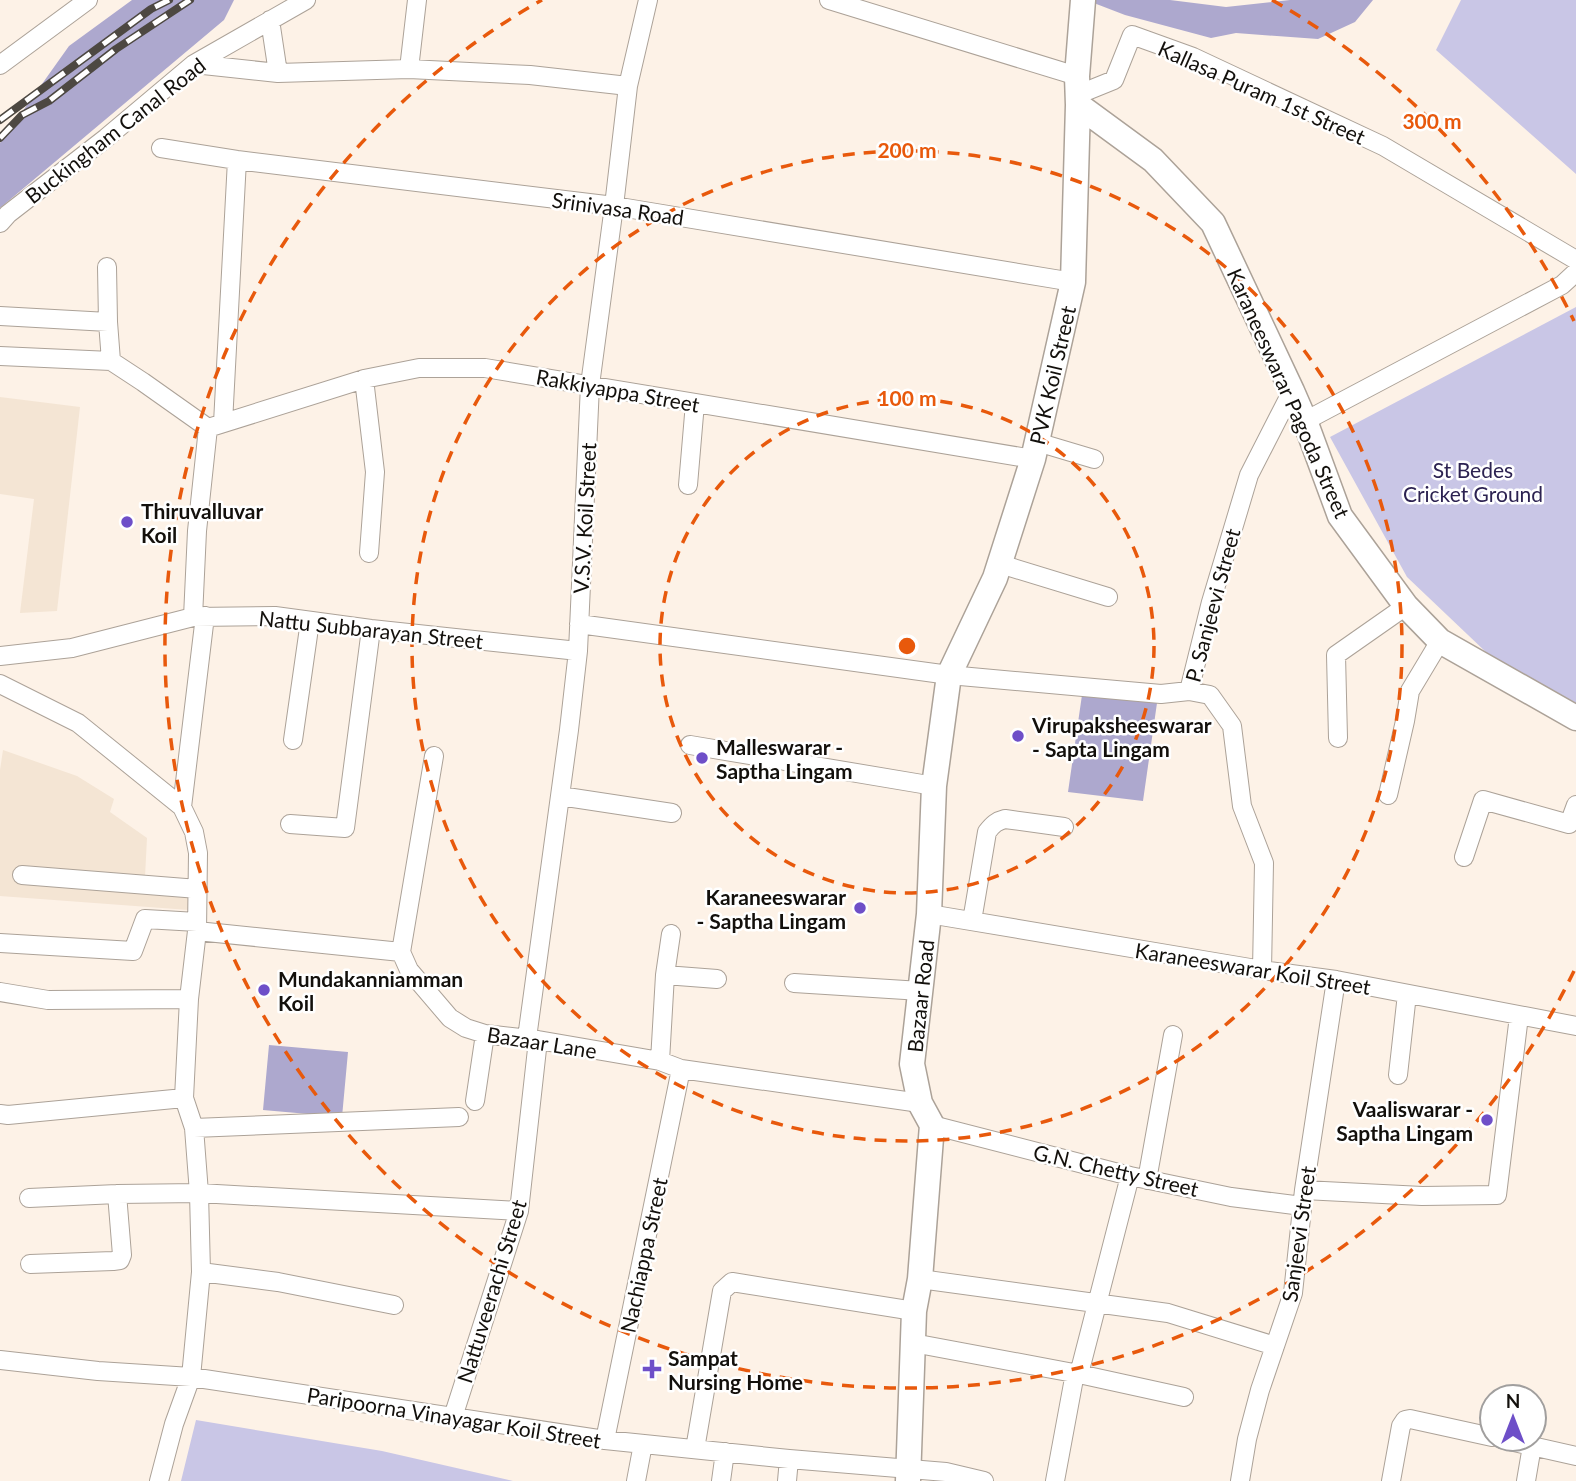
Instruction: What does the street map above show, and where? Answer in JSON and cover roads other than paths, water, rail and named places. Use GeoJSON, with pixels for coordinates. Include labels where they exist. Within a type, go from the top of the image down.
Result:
{"type":"FeatureCollection","features":[{"type":"Feature","properties":{"kind":"street"},"geometry":{"type":"LineString","coordinates":[[0,65],[88,0]]}},
{"type":"Feature","properties":{"kind":"street","name":"Buckingham Canal Road"},"geometry":{"type":"LineString","coordinates":[[0,223],[194,64],[306,0]]}},
{"type":"Feature","properties":{"kind":"street"},"geometry":{"type":"LineString","coordinates":[[409,69],[417,0]]}},
{"type":"Feature","properties":{"kind":"street","name":"V.S.V. Koil Street"},"geometry":{"type":"LineString","coordinates":[[533,1039],[578,651],[590,386],[628,86],[648,0]]}},
{"type":"Feature","properties":{"kind":"street"},"geometry":{"type":"LineString","coordinates":[[829,0],[1078,84]]}},
{"type":"Feature","properties":{"kind":"street","name":"PVK Koil Street"},"geometry":{"type":"LineString","coordinates":[[948,675],[995,578],[1035,450],[1073,282],[1083,0]]}},
{"type":"Feature","properties":{"kind":"street"},"geometry":{"type":"LineString","coordinates":[[270,20],[278,74]]}},
{"type":"Feature","properties":{"kind":"street","name":"Kallasa Puram 1st Street"},"geometry":{"type":"LineString","coordinates":[[1078,84],[1114,80],[1132,34],[1193,57],[1383,146],[1576,260]]}},
{"type":"Feature","properties":{"kind":"street"},"geometry":{"type":"LineString","coordinates":[[194,64],[278,74],[409,69],[530,75],[628,86]]}},
{"type":"Feature","properties":{"kind":"street","name":"Karaneeswarar Pagoda Street"},"geometry":{"type":"LineString","coordinates":[[1078,84],[1213,223],[1306,421],[1340,516],[1406,606],[1440,640],[1576,718]]}},
{"type":"Feature","properties":{"kind":"street","name":"Srinivasa Road"},"geometry":{"type":"LineString","coordinates":[[161,148],[237,160],[614,206],[1073,282]]}},
{"type":"Feature","properties":{"kind":"street"},"geometry":{"type":"LineString","coordinates":[[182,807],[199,616],[197,531],[215,426],[237,160]]}},
{"type":"Feature","properties":{"kind":"street"},"geometry":{"type":"LineString","coordinates":[[107,267],[111,360]]}},
{"type":"Feature","properties":{"kind":"street"},"geometry":{"type":"LineString","coordinates":[[1306,421],[1562,285],[1576,272]]}},
{"type":"Feature","properties":{"kind":"street"},"geometry":{"type":"LineString","coordinates":[[0,316],[108,322]]}},
{"type":"Feature","properties":{"kind":"street"},"geometry":{"type":"LineString","coordinates":[[0,356],[111,360],[215,426]]}},
{"type":"Feature","properties":{"kind":"street","name":"Rakkiyappa Street"},"geometry":{"type":"LineString","coordinates":[[215,426],[364,379],[419,368],[485,368],[695,403],[1094,459]]}},
{"type":"Feature","properties":{"kind":"street"},"geometry":{"type":"LineString","coordinates":[[364,379],[374,472],[369,553]]}},
{"type":"Feature","properties":{"kind":"street","name":"P. Sanjeevi Street"},"geometry":{"type":"LineString","coordinates":[[1262,970],[1264,863],[1242,806],[1232,726],[1210,695],[1189,691],[1211,603],[1249,475],[1292,391]]}},
{"type":"Feature","properties":{"kind":"street"},"geometry":{"type":"LineString","coordinates":[[688,485],[695,403]]}},
{"type":"Feature","properties":{"kind":"street"},"geometry":{"type":"LineString","coordinates":[[999,564],[1108,597]]}},
{"type":"Feature","properties":{"kind":"street"},"geometry":{"type":"LineString","coordinates":[[1338,738],[1336,655],[1406,606]]}},
{"type":"Feature","properties":{"kind":"street","name":"Nattu Subbarayan Street"},"geometry":{"type":"LineString","coordinates":[[0,656],[72,648],[199,616],[275,616],[578,651]]}},
{"type":"Feature","properties":{"kind":"street"},"geometry":{"type":"LineString","coordinates":[[293,740],[310,621]]}},
{"type":"Feature","properties":{"kind":"street"},"geometry":{"type":"LineString","coordinates":[[579,624],[948,675],[1161,694],[1189,691]]}},
{"type":"Feature","properties":{"kind":"street"},"geometry":{"type":"LineString","coordinates":[[290,824],[345,828],[371,629]]}},
{"type":"Feature","properties":{"kind":"street"},"geometry":{"type":"LineString","coordinates":[[1388,795],[1410,691],[1440,640]]}},
{"type":"Feature","properties":{"kind":"street","name":"Bazaar Road"},"geometry":{"type":"LineString","coordinates":[[909,1475],[914,1311],[920,1279],[926,1114],[912,1064],[929,914],[934,786],[948,675]]}},
{"type":"Feature","properties":{"kind":"street"},"geometry":{"type":"LineString","coordinates":[[0,684],[78,723],[182,807],[194,832],[198,853],[197,927],[189,999],[184,1098],[194,1128],[201,1272],[191,1377],[174,1424],[159,1481]]}},
{"type":"Feature","properties":{"kind":"street"},"geometry":{"type":"LineString","coordinates":[[690,745],[934,786]]}},
{"type":"Feature","properties":{"kind":"street"},"geometry":{"type":"LineString","coordinates":[[0,943],[133,951],[145,919],[401,952],[434,756]]}},
{"type":"Feature","properties":{"kind":"street"},"geometry":{"type":"LineString","coordinates":[[561,796],[672,813]]}},
{"type":"Feature","properties":{"kind":"street"},"geometry":{"type":"LineString","coordinates":[[1464,857],[1483,800],[1569,824],[1576,805]]}},
{"type":"Feature","properties":{"kind":"street"},"geometry":{"type":"LineString","coordinates":[[972,921],[987,832],[992,826],[1005,819],[1064,827]]}},
{"type":"Feature","properties":{"kind":"street"},"geometry":{"type":"LineString","coordinates":[[22,875],[198,889]]}},
{"type":"Feature","properties":{"kind":"street","name":"Karaneeswarar Koil Street"},"geometry":{"type":"LineString","coordinates":[[929,914],[1336,981],[1576,1026]]}},
{"type":"Feature","properties":{"kind":"street"},"geometry":{"type":"LineString","coordinates":[[660,1061],[665,975],[671,934]]}},
{"type":"Feature","properties":{"kind":"street","name":"Bazaar Lane"},"geometry":{"type":"LineString","coordinates":[[401,952],[409,970],[450,1018],[466,1028],[485,1034],[533,1039],[660,1061],[681,1069],[926,1114]]}},
{"type":"Feature","properties":{"kind":"street"},"geometry":{"type":"LineString","coordinates":[[665,975],[718,979]]}},
{"type":"Feature","properties":{"kind":"street","name":"Sanjeevi Street"},"geometry":{"type":"LineString","coordinates":[[1240,1481],[1247,1439],[1260,1390],[1293,1293],[1303,1198],[1336,981]]}},
{"type":"Feature","properties":{"kind":"street"},"geometry":{"type":"LineString","coordinates":[[794,983],[921,991]]}},
{"type":"Feature","properties":{"kind":"street"},"geometry":{"type":"LineString","coordinates":[[0,992],[48,1000],[189,999]]}},
{"type":"Feature","properties":{"kind":"street"},"geometry":{"type":"LineString","coordinates":[[1398,1075],[1407,994]]}},
{"type":"Feature","properties":{"kind":"street","name":"G.N. Chetty Street"},"geometry":{"type":"LineString","coordinates":[[926,1114],[1138,1178],[1231,1197],[1497,1195],[1518,1016]]}},
{"type":"Feature","properties":{"kind":"street"},"geometry":{"type":"LineString","coordinates":[[475,1101],[485,1034]]}},
{"type":"Feature","properties":{"kind":"street"},"geometry":{"type":"LineString","coordinates":[[1055,1481],[1077,1373],[1138,1178],[1173,1035]]}},
{"type":"Feature","properties":{"kind":"street","name":"Nattuveerachi Street"},"geometry":{"type":"LineString","coordinates":[[453,1417],[519,1212],[533,1039]]}},
{"type":"Feature","properties":{"kind":"street","name":"Nachiappa Street"},"geometry":{"type":"LineString","coordinates":[[605,1440],[681,1069]]}},
{"type":"Feature","properties":{"kind":"street"},"geometry":{"type":"LineString","coordinates":[[0,1114],[184,1098]]}},
{"type":"Feature","properties":{"kind":"street"},"geometry":{"type":"LineString","coordinates":[[194,1128],[459,1117]]}},
{"type":"Feature","properties":{"kind":"street"},"geometry":{"type":"LineString","coordinates":[[29,1198],[199,1193],[519,1212]]}},
{"type":"Feature","properties":{"kind":"street"},"geometry":{"type":"LineString","coordinates":[[30,1264],[120,1260],[122,1255],[117,1194]]}},
{"type":"Feature","properties":{"kind":"street"},"geometry":{"type":"LineString","coordinates":[[201,1272],[278,1282],[394,1305]]}},
{"type":"Feature","properties":{"kind":"street"},"geometry":{"type":"LineString","coordinates":[[920,1279],[1167,1313],[1275,1346]]}},
{"type":"Feature","properties":{"kind":"street"},"geometry":{"type":"LineString","coordinates":[[695,1448],[722,1291],[733,1282],[914,1311]]}},
{"type":"Feature","properties":{"kind":"street"},"geometry":{"type":"LineString","coordinates":[[913,1343],[1077,1373],[1184,1397]]}},
{"type":"Feature","properties":{"kind":"street","name":"Paripoorna Vinayagar Koil Street"},"geometry":{"type":"LineString","coordinates":[[0,1360],[98,1371],[191,1377],[605,1440],[789,1459],[852,1473],[909,1475],[946,1472],[984,1481]]}},
{"type":"Feature","properties":{"kind":"street"},"geometry":{"type":"LineString","coordinates":[[1391,1481],[1401,1426],[1405,1420],[1478,1434]]}},
{"type":"Feature","properties":{"kind":"street"},"geometry":{"type":"LineString","coordinates":[[636,1481],[643,1444]]}},
{"type":"Feature","properties":{"kind":"street"},"geometry":{"type":"LineString","coordinates":[[1548,1450],[1576,1457]]}},
{"type":"Feature","properties":{"kind":"street"},"geometry":{"type":"LineString","coordinates":[[721,1481],[725,1452]]}},
{"type":"Feature","properties":{"kind":"street"},"geometry":{"type":"LineString","coordinates":[[1525,1481],[1531,1453]]}},
{"type":"Feature","properties":{"kind":"street"},"geometry":{"type":"LineString","coordinates":[[787,1481],[789,1459]]}},
{"type":"Feature","properties":{"kind":"railway"},"geometry":{"type":"LineString","coordinates":[[0,120],[151,9],[169,0]]}},
{"type":"Feature","properties":{"kind":"railway"},"geometry":{"type":"LineString","coordinates":[[0,138],[22,115],[49,101],[116,49],[190,0]]}},
{"type":"Feature","properties":{"kind":"place","name":"Thiruvalluvar Koil"},"geometry":{"type":"Point","coordinates":[127,522]}},
{"type":"Feature","properties":{"kind":"place","name":"Virupaksheeswarar - Sapta Lingam"},"geometry":{"type":"Point","coordinates":[1018,736]}},
{"type":"Feature","properties":{"kind":"place","name":"Malleswarar - Saptha Lingam"},"geometry":{"type":"Point","coordinates":[702,758]}},
{"type":"Feature","properties":{"kind":"place","name":"Karaneeswarar - Saptha Lingam"},"geometry":{"type":"Point","coordinates":[860,908]}},
{"type":"Feature","properties":{"kind":"place","name":"Mundakanniamman Koil"},"geometry":{"type":"Point","coordinates":[264,990]}},
{"type":"Feature","properties":{"kind":"place","name":"Vaaliswarar - Saptha Lingam"},"geometry":{"type":"Point","coordinates":[1487,1120]}},
{"type":"Feature","properties":{"kind":"place","name":"Sampat Nursing Home"},"geometry":{"type":"Point","coordinates":[652,1369]}},
{"type":"Feature","properties":{"kind":"park label","name":"St Bedes Cricket Ground"},"geometry":{"type":"Point","coordinates":[1473,481]}}]}
